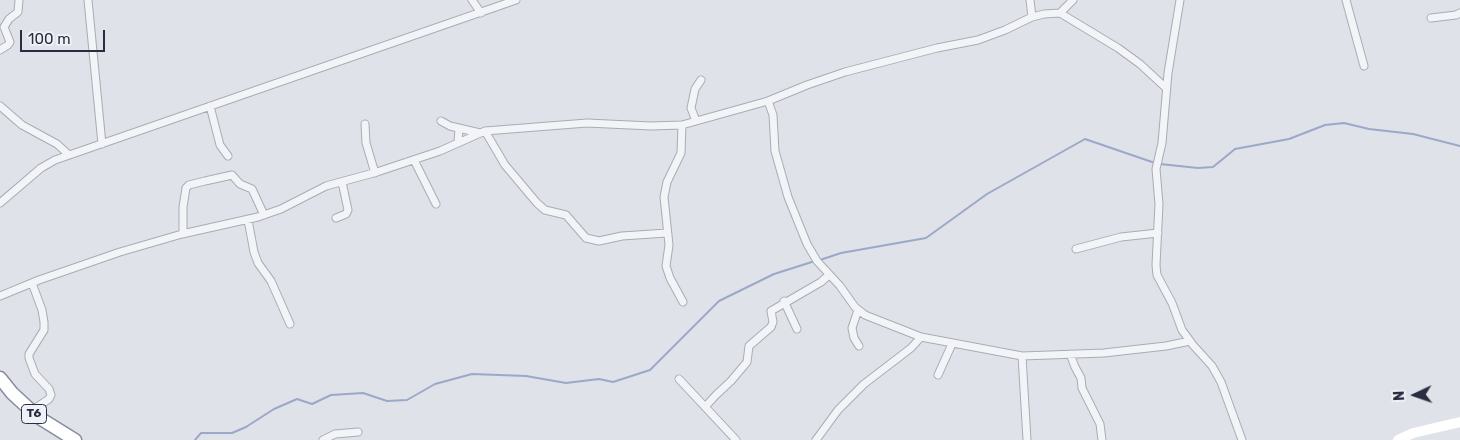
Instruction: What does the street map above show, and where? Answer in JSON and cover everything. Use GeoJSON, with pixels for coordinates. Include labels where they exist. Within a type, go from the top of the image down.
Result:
{"type":"FeatureCollection","features":[{"type":"Feature","properties":{"kind":"highway","name":"T6"},"geometry":{"type":"LineString","coordinates":[[0,378],[12,393],[31,411],[50,426],[75,440]]}},
{"type":"Feature","properties":{"kind":"street"},"geometry":{"type":"LineString","coordinates":[[0,50],[10,42],[4,27],[9,19],[18,12],[19,0]]}},
{"type":"Feature","properties":{"kind":"street"},"geometry":{"type":"LineString","coordinates":[[88,0],[102,144]]}},
{"type":"Feature","properties":{"kind":"street"},"geometry":{"type":"LineString","coordinates":[[472,0],[481,13]]}},
{"type":"Feature","properties":{"kind":"street"},"geometry":{"type":"LineString","coordinates":[[0,203],[41,168],[69,155],[516,0]]}},
{"type":"Feature","properties":{"kind":"street"},"geometry":{"type":"LineString","coordinates":[[1030,0],[1032,17]]}},
{"type":"Feature","properties":{"kind":"street"},"geometry":{"type":"LineString","coordinates":[[1060,13],[1073,0]]}},
{"type":"Feature","properties":{"kind":"street"},"geometry":{"type":"LineString","coordinates":[[1180,0],[1166,88],[1159,159],[1156,170],[1159,204],[1158,275],[1172,303],[1178,323],[1190,341],[1212,366],[1222,382],[1242,440]]}},
{"type":"Feature","properties":{"kind":"street"},"geometry":{"type":"LineString","coordinates":[[1346,0],[1364,66]]}},
{"type":"Feature","properties":{"kind":"street"},"geometry":{"type":"LineString","coordinates":[[441,121],[459,128],[483,132],[573,124],[682,125],[768,101],[845,72],[937,48],[978,40],[1032,17],[1060,13],[1118,48],[1140,64],[1166,88]]}},
{"type":"Feature","properties":{"kind":"street"},"geometry":{"type":"LineString","coordinates":[[1431,18],[1460,13]]}},
{"type":"Feature","properties":{"kind":"street"},"geometry":{"type":"LineString","coordinates":[[696,121],[691,108],[695,89],[701,80]]}},
{"type":"Feature","properties":{"kind":"street"},"geometry":{"type":"LineString","coordinates":[[768,101],[774,115],[774,149],[788,197],[807,244],[817,260],[858,310],[874,319],[921,337],[1022,356],[1104,353],[1166,346],[1190,341]]}},
{"type":"Feature","properties":{"kind":"street"},"geometry":{"type":"LineString","coordinates":[[0,106],[22,125],[57,144],[69,155]]}},
{"type":"Feature","properties":{"kind":"street"},"geometry":{"type":"LineString","coordinates":[[210,106],[220,145],[228,156]]}},
{"type":"Feature","properties":{"kind":"street"},"geometry":{"type":"LineString","coordinates":[[366,124],[365,140],[375,172]]}},
{"type":"Feature","properties":{"kind":"street"},"geometry":{"type":"LineString","coordinates":[[682,125],[681,153],[667,182],[664,197],[669,245],[666,266],[670,278],[683,302]]}},
{"type":"Feature","properties":{"kind":"street"},"geometry":{"type":"LineString","coordinates":[[458,143],[459,128]]}},
{"type":"Feature","properties":{"kind":"street"},"geometry":{"type":"LineString","coordinates":[[0,296],[120,252],[184,234],[264,215],[281,209],[326,186],[440,152],[483,132]]}},
{"type":"Feature","properties":{"kind":"street"},"geometry":{"type":"LineString","coordinates":[[483,132],[505,165],[537,204],[545,210],[566,215],[586,238],[599,241],[622,236],[667,233]]}},
{"type":"Feature","properties":{"kind":"street"},"geometry":{"type":"LineString","coordinates":[[414,160],[436,204]]}},
{"type":"Feature","properties":{"kind":"street"},"geometry":{"type":"LineString","coordinates":[[184,234],[183,207],[186,188],[189,185],[205,181],[232,175],[240,184],[252,189],[264,215]]}},
{"type":"Feature","properties":{"kind":"street"},"geometry":{"type":"LineString","coordinates":[[336,218],[346,214],[348,210],[342,182]]}},
{"type":"Feature","properties":{"kind":"street"},"geometry":{"type":"LineString","coordinates":[[248,220],[258,263],[271,281],[290,324]]}},
{"type":"Feature","properties":{"kind":"street"},"geometry":{"type":"LineString","coordinates":[[1076,249],[1122,237],[1158,233]]}},
{"type":"Feature","properties":{"kind":"street"},"geometry":{"type":"LineString","coordinates":[[705,407],[747,362],[749,346],[771,327],[773,322],[771,310],[784,301],[821,282],[829,275]]}},
{"type":"Feature","properties":{"kind":"street"},"geometry":{"type":"LineString","coordinates":[[31,411],[49,399],[51,395],[35,374],[28,358],[44,330],[42,310],[32,283]]}},
{"type":"Feature","properties":{"kind":"street"},"geometry":{"type":"LineString","coordinates":[[784,301],[797,329]]}},
{"type":"Feature","properties":{"kind":"street"},"geometry":{"type":"LineString","coordinates":[[858,310],[852,328],[854,338],[859,346]]}},
{"type":"Feature","properties":{"kind":"street"},"geometry":{"type":"LineString","coordinates":[[816,440],[838,410],[864,384],[911,348],[921,337]]}},
{"type":"Feature","properties":{"kind":"street"},"geometry":{"type":"LineString","coordinates":[[938,375],[952,344]]}},
{"type":"Feature","properties":{"kind":"street"},"geometry":{"type":"LineString","coordinates":[[1070,354],[1074,367],[1081,378],[1082,388],[1100,424],[1102,440]]}},
{"type":"Feature","properties":{"kind":"street"},"geometry":{"type":"LineString","coordinates":[[1022,356],[1027,440]]}},
{"type":"Feature","properties":{"kind":"street"},"geometry":{"type":"LineString","coordinates":[[679,379],[736,440]]}},
{"type":"Feature","properties":{"kind":"street"},"geometry":{"type":"LineString","coordinates":[[1398,440],[1413,433],[1460,422]]}},
{"type":"Feature","properties":{"kind":"street"},"geometry":{"type":"LineString","coordinates":[[323,440],[336,434],[358,432]]}},
{"type":"Feature","properties":{"kind":"waterway"},"geometry":{"type":"LineString","coordinates":[[1160,164],[1198,168],[1213,167],[1235,149],[1289,139],[1325,125],[1344,123],[1369,129],[1413,134],[1460,146]]}},
{"type":"Feature","properties":{"kind":"waterway"},"geometry":{"type":"LineString","coordinates":[[820,260],[841,253],[926,238],[987,194],[1085,139],[1155,163]]}},
{"type":"Feature","properties":{"kind":"waterway"},"geometry":{"type":"LineString","coordinates":[[195,440],[201,433],[232,433],[246,427],[274,409],[297,399],[312,404],[331,395],[363,393],[387,401],[407,400],[435,384],[472,374],[526,376],[566,383],[599,379],[613,382],[650,370],[719,301],[774,274],[815,261]]}}]}
